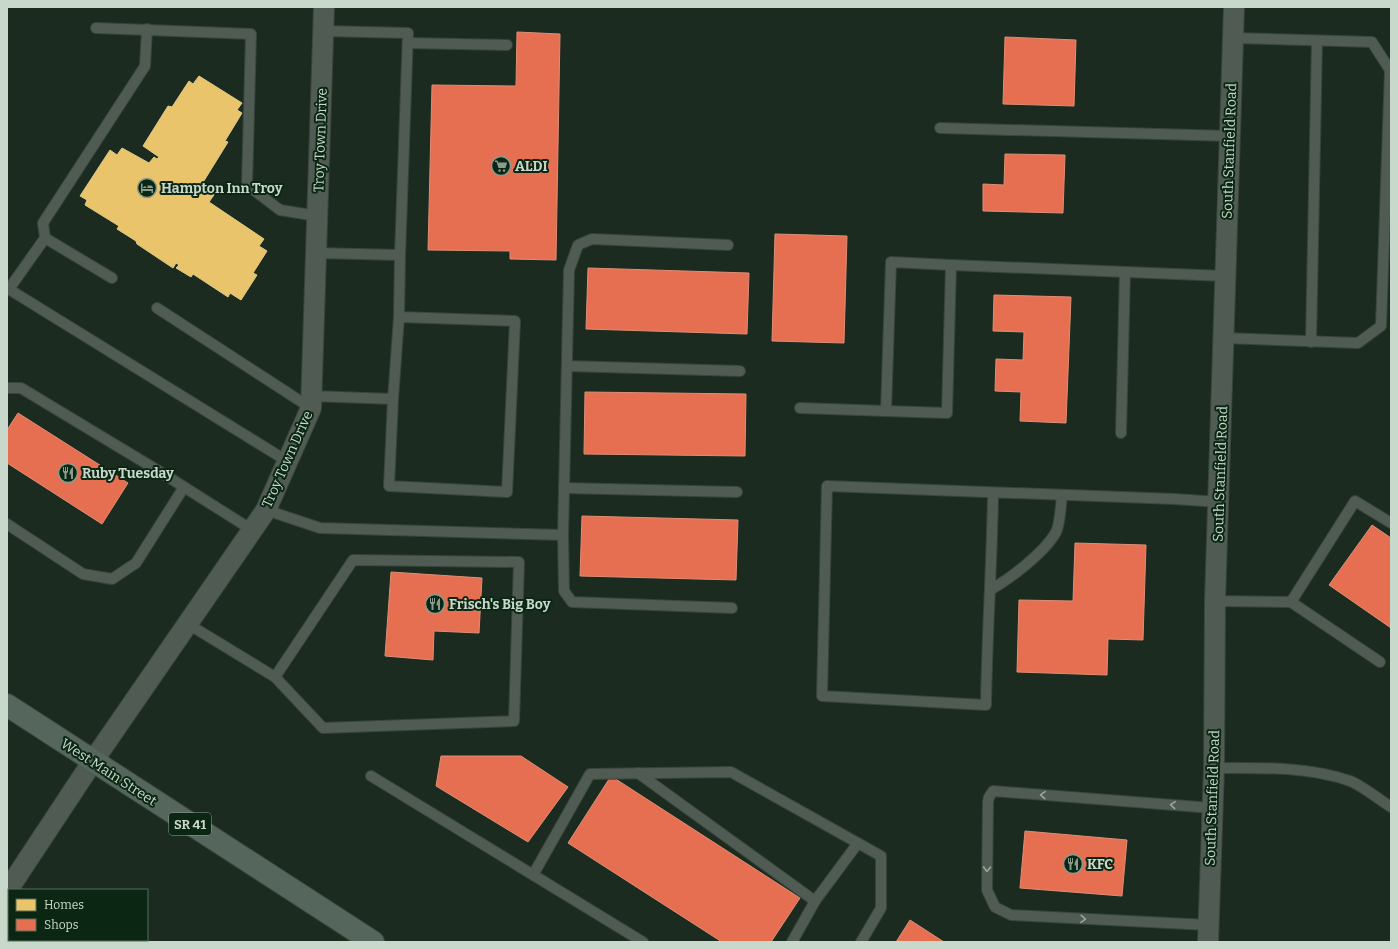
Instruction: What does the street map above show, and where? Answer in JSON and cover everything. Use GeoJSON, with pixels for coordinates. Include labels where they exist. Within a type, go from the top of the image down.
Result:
{"type":"FeatureCollection","features":[{"type":"Feature","properties":{"kind":"main road","name":"West Main Street"},"geometry":{"type":"LineString","coordinates":[[7,705],[373,942]]}},
{"type":"Feature","properties":{"kind":"street","name":"Troy Town Drive"},"geometry":{"type":"LineString","coordinates":[[8,889],[93,761],[266,510],[311,402],[324,7]]}},
{"type":"Feature","properties":{"kind":"street","name":"South Stanfield Road"},"geometry":{"type":"LineString","coordinates":[[1208,934],[1214,768],[1215,601],[1234,7]]}},
{"type":"Feature","properties":{"kind":"lane"},"geometry":{"type":"LineString","coordinates":[[96,28],[251,34],[247,185],[280,210],[317,216]]}},
{"type":"Feature","properties":{"kind":"lane"},"geometry":{"type":"LineString","coordinates":[[147,30],[145,66],[43,223],[45,238],[8,289],[287,461]]}},
{"type":"Feature","properties":{"kind":"lane"},"geometry":{"type":"LineString","coordinates":[[324,31],[408,33],[399,317],[389,486],[507,492],[515,321],[399,317]]}},
{"type":"Feature","properties":{"kind":"lane"},"geometry":{"type":"LineString","coordinates":[[1224,338],[1358,343],[1381,326],[1390,70],[1372,42],[1233,38]]}},
{"type":"Feature","properties":{"kind":"lane"},"geometry":{"type":"LineString","coordinates":[[1311,342],[1317,41]]}},
{"type":"Feature","properties":{"kind":"lane"},"geometry":{"type":"LineString","coordinates":[[408,43],[507,45]]}},
{"type":"Feature","properties":{"kind":"lane"},"geometry":{"type":"LineString","coordinates":[[940,128],[1230,136]]}},
{"type":"Feature","properties":{"kind":"lane"},"geometry":{"type":"LineString","coordinates":[[45,238],[112,278]]}},
{"type":"Feature","properties":{"kind":"lane"},"geometry":{"type":"LineString","coordinates":[[728,244],[592,239],[578,245],[569,270],[563,535],[564,591],[572,602],[732,608]]}},
{"type":"Feature","properties":{"kind":"lane"},"geometry":{"type":"LineString","coordinates":[[316,253],[400,256]]}},
{"type":"Feature","properties":{"kind":"lane"},"geometry":{"type":"LineString","coordinates":[[886,411],[891,262],[1225,276]]}},
{"type":"Feature","properties":{"kind":"lane"},"geometry":{"type":"LineString","coordinates":[[800,408],[947,413],[951,265]]}},
{"type":"Feature","properties":{"kind":"lane"},"geometry":{"type":"LineString","coordinates":[[1121,433],[1125,272]]}},
{"type":"Feature","properties":{"kind":"lane"},"geometry":{"type":"LineString","coordinates":[[157,308],[311,402],[393,399]]}},
{"type":"Feature","properties":{"kind":"lane"},"geometry":{"type":"LineString","coordinates":[[567,366],[740,371]]}},
{"type":"Feature","properties":{"kind":"lane"},"geometry":{"type":"LineString","coordinates":[[7,388],[21,388],[252,530]]}},
{"type":"Feature","properties":{"kind":"lane"},"geometry":{"type":"LineString","coordinates":[[993,493],[992,567],[986,705],[822,696],[827,486],[1219,502]]}},
{"type":"Feature","properties":{"kind":"lane"},"geometry":{"type":"LineString","coordinates":[[7,524],[83,574],[112,579],[136,563],[184,487]]}},
{"type":"Feature","properties":{"kind":"lane"},"geometry":{"type":"LineString","coordinates":[[564,488],[737,492]]}},
{"type":"Feature","properties":{"kind":"lane"},"geometry":{"type":"LineString","coordinates":[[990,590],[1025,565],[1045,546],[1057,531],[1062,495]]}},
{"type":"Feature","properties":{"kind":"lane"},"geometry":{"type":"LineString","coordinates":[[1291,602],[1355,501],[1391,523]]}},
{"type":"Feature","properties":{"kind":"lane"},"geometry":{"type":"LineString","coordinates":[[266,510],[320,528],[563,535]]}},
{"type":"Feature","properties":{"kind":"lane"},"geometry":{"type":"LineString","coordinates":[[188,624],[276,678],[323,728],[514,720],[519,562],[353,560],[276,678]]}},
{"type":"Feature","properties":{"kind":"lane"},"geometry":{"type":"LineString","coordinates":[[1215,601],[1291,602],[1380,662]]}},
{"type":"Feature","properties":{"kind":"lane"},"geometry":{"type":"LineString","coordinates":[[1214,768],[1260,768],[1316,772],[1351,781],[1391,807]]}},
{"type":"Feature","properties":{"kind":"lane"},"geometry":{"type":"LineString","coordinates":[[533,875],[590,774],[731,772],[881,856],[881,908],[861,942]]}},
{"type":"Feature","properties":{"kind":"lane"},"geometry":{"type":"LineString","coordinates":[[638,773],[815,901]]}},
{"type":"Feature","properties":{"kind":"lane"},"geometry":{"type":"LineString","coordinates":[[371,776],[643,942]]}},
{"type":"Feature","properties":{"kind":"lane"},"geometry":{"type":"LineString","coordinates":[[1208,934],[1011,915],[995,907],[987,890],[988,802],[993,791],[1212,808]]}},
{"type":"Feature","properties":{"kind":"lane"},"geometry":{"type":"LineString","coordinates":[[792,942],[815,901],[858,843]]}},
{"type":"Feature","properties":{"kind":"building: Homes","name":"Hampton Inn Troy"},"geometry":{"type":"Polygon","coordinates":[[[199,76],[242,103],[237,110],[242,113],[225,141],[228,142],[202,184],[216,192],[209,202],[264,239],[259,246],[267,251],[253,273],[257,275],[241,300],[230,293],[228,297],[193,274],[191,277],[176,268],[179,265],[176,263],[173,268],[117,229],[119,226],[85,205],[87,200],[80,196],[110,150],[117,155],[122,148],[149,163],[154,157],[157,159],[159,157],[143,146],[168,106],[172,107],[189,81],[193,84],[199,76]]]}},
{"type":"Feature","properties":{"kind":"building: Shops"},"geometry":{"type":"Polygon","coordinates":[[[517,32],[560,34],[556,260],[510,259],[510,251],[428,250],[432,85],[516,86],[517,32]]]}},
{"type":"Feature","properties":{"kind":"building: Shops"},"geometry":{"type":"Polygon","coordinates":[[[1005,37],[1076,40],[1074,106],[1003,104],[1005,37]]]}},
{"type":"Feature","properties":{"kind":"building: Shops"},"geometry":{"type":"Polygon","coordinates":[[[1005,154],[1065,155],[1063,213],[983,211],[983,184],[1004,185],[1005,154]]]}},
{"type":"Feature","properties":{"kind":"building: Shops"},"geometry":{"type":"Polygon","coordinates":[[[775,234],[847,236],[844,343],[772,341],[775,234]]]}},
{"type":"Feature","properties":{"kind":"building: Shops"},"geometry":{"type":"Polygon","coordinates":[[[588,268],[749,273],[747,334],[586,329],[588,268]]]}},
{"type":"Feature","properties":{"kind":"building: Shops"},"geometry":{"type":"Polygon","coordinates":[[[994,295],[1071,297],[1066,423],[1020,421],[1021,392],[995,391],[996,359],[1023,360],[1024,332],[993,331],[994,295]]]}},
{"type":"Feature","properties":{"kind":"building: Shops"},"geometry":{"type":"Polygon","coordinates":[[[585,392],[746,394],[745,456],[584,454],[585,392]]]}},
{"type":"Feature","properties":{"kind":"building: Shops","name":"Ruby Tuesday"},"geometry":{"type":"Polygon","coordinates":[[[18,413],[128,483],[102,524],[7,463],[7,430],[18,413]]]}},
{"type":"Feature","properties":{"kind":"building: Shops"},"geometry":{"type":"Polygon","coordinates":[[[582,516],[738,520],[736,580],[580,576],[582,516]]]}},
{"type":"Feature","properties":{"kind":"building: Shops"},"geometry":{"type":"Polygon","coordinates":[[[1372,525],[1391,538],[1391,628],[1329,585],[1372,525]]]}},
{"type":"Feature","properties":{"kind":"building: Shops"},"geometry":{"type":"Polygon","coordinates":[[[1075,543],[1146,545],[1143,640],[1108,639],[1107,675],[1017,672],[1019,600],[1073,601],[1075,543]]]}},
{"type":"Feature","properties":{"kind":"building: Shops","name":"Frisch's Big Boy"},"geometry":{"type":"Polygon","coordinates":[[[391,572],[482,578],[479,633],[434,631],[433,660],[385,656],[391,572]]]}},
{"type":"Feature","properties":{"kind":"building: Shops"},"geometry":{"type":"Polygon","coordinates":[[[441,756],[521,756],[568,787],[528,842],[436,786],[441,756]]]}},
{"type":"Feature","properties":{"kind":"building: Shops"},"geometry":{"type":"Polygon","coordinates":[[[611,776],[800,898],[771,942],[722,942],[568,843],[611,776]]]}},
{"type":"Feature","properties":{"kind":"building: Shops","name":"KFC"},"geometry":{"type":"Polygon","coordinates":[[[1025,831],[1127,840],[1122,896],[1020,888],[1025,831]]]}},
{"type":"Feature","properties":{"kind":"building: Shops"},"geometry":{"type":"Polygon","coordinates":[[[910,920],[944,942],[896,942],[910,920]]]}},
{"type":"Feature","properties":{"kind":"place","name":"ALDI"},"geometry":{"type":"Point","coordinates":[501,166]}},
{"type":"Feature","properties":{"kind":"place","name":"Hampton Inn Troy"},"geometry":{"type":"Point","coordinates":[147,188]}},
{"type":"Feature","properties":{"kind":"place","name":"Ruby Tuesday"},"geometry":{"type":"Point","coordinates":[68,473]}},
{"type":"Feature","properties":{"kind":"place","name":"Frisch's Big Boy"},"geometry":{"type":"Point","coordinates":[435,604]}},
{"type":"Feature","properties":{"kind":"place","name":"KFC"},"geometry":{"type":"Point","coordinates":[1073,864]}}]}
